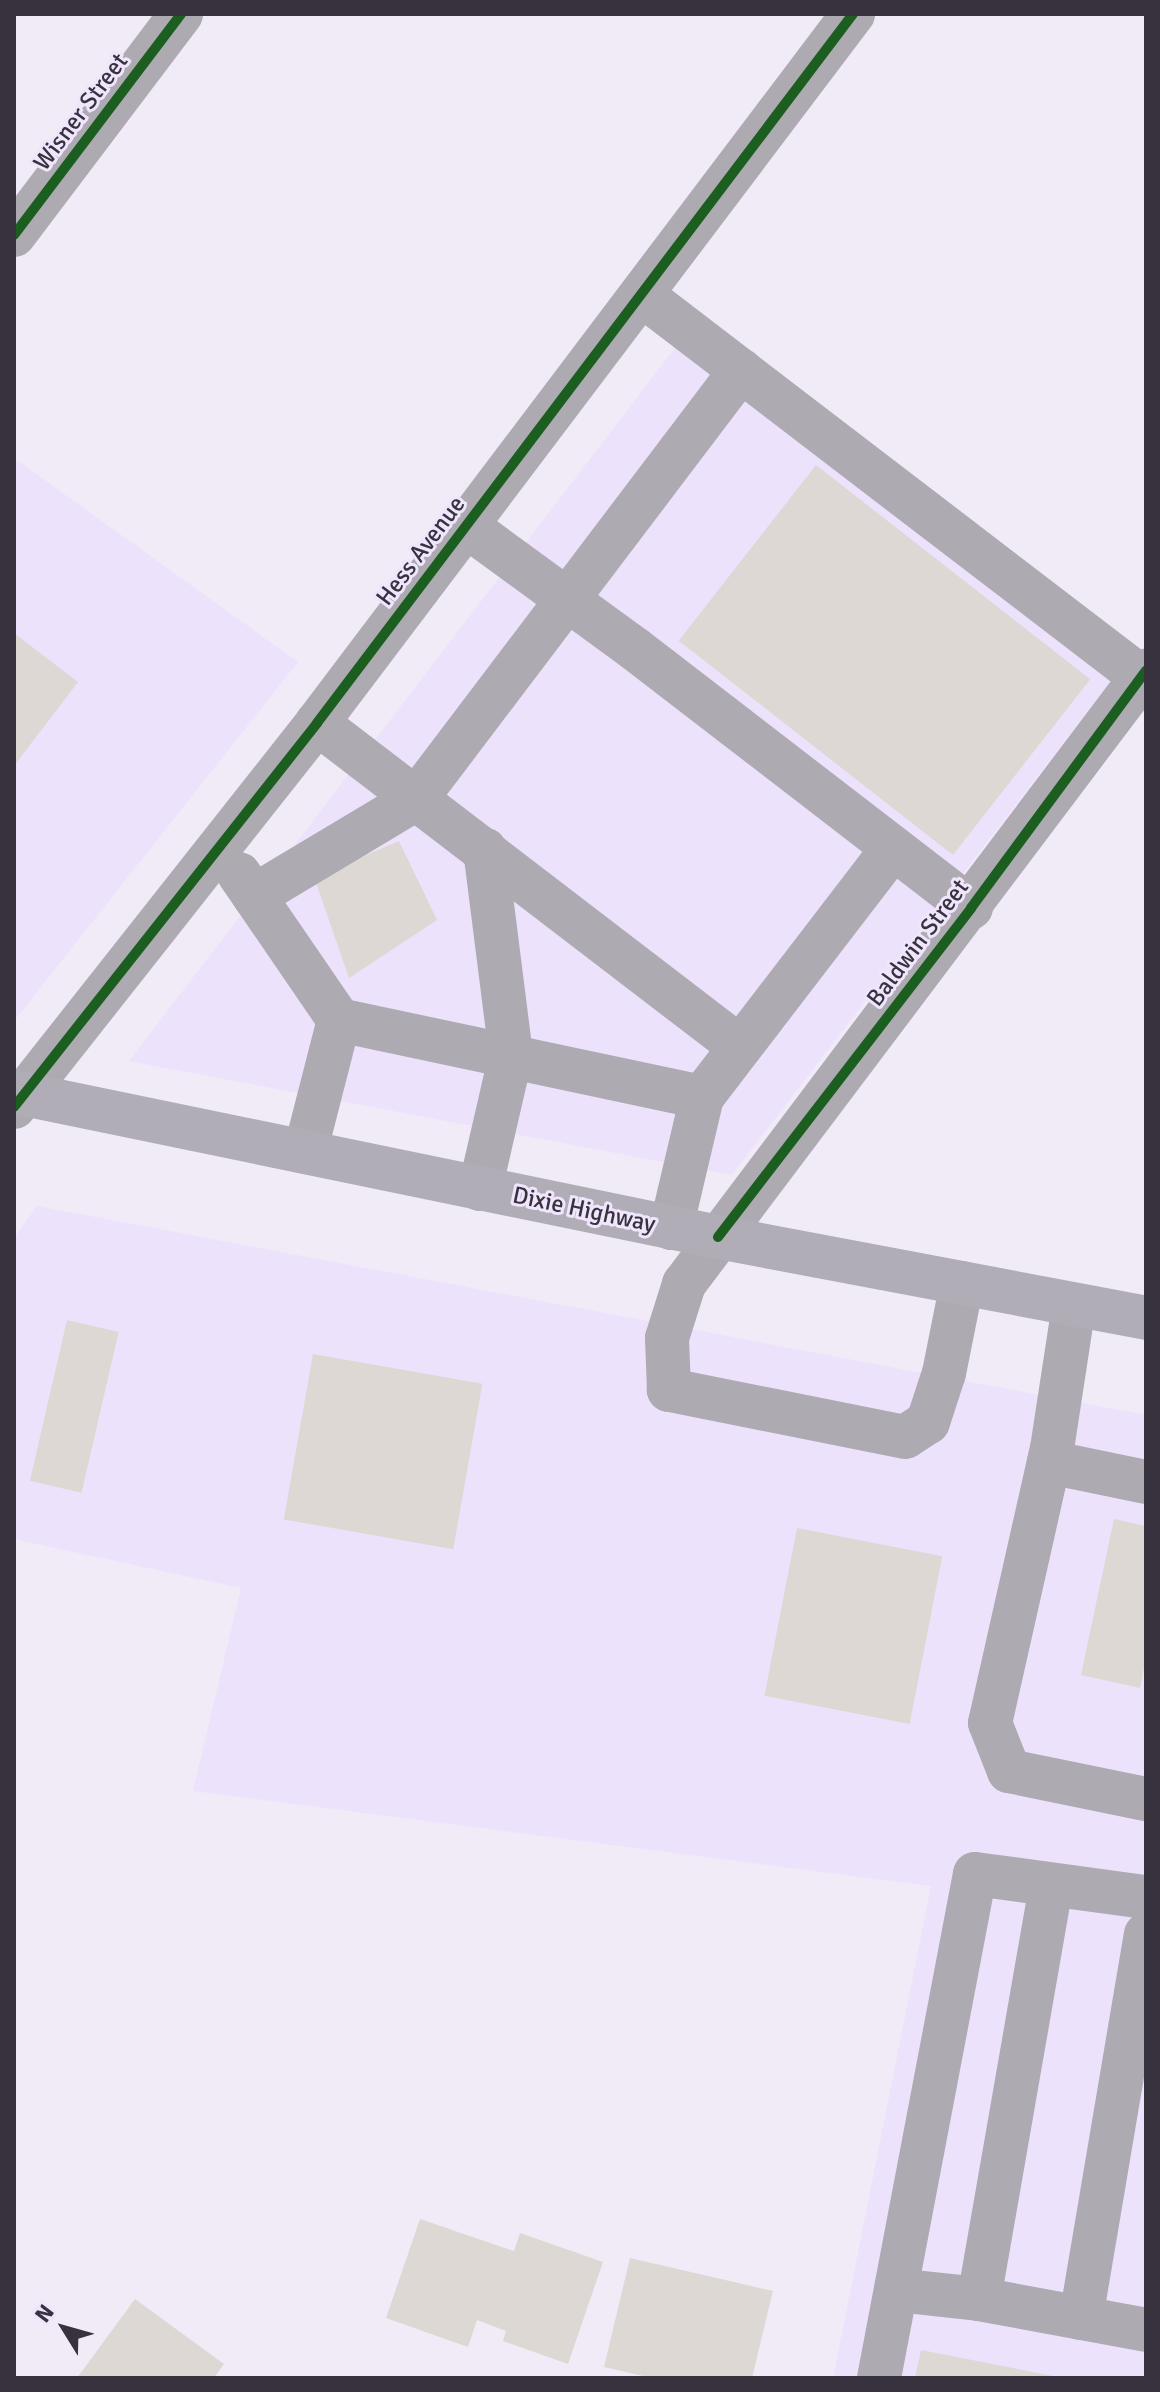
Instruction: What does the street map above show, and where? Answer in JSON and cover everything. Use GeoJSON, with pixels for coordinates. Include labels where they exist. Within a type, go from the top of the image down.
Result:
{"type":"FeatureCollection","features":[{"type":"Feature","properties":{"kind":"main road","name":"Dixie Highway"},"geometry":{"type":"LineString","coordinates":[[17,1098],[305,1152],[671,1228],[1146,1318]]}},
{"type":"Feature","properties":{"kind":"street","name":"Wisner Street"},"geometry":{"type":"LineString","coordinates":[[14,235],[181,14]]}},
{"type":"Feature","properties":{"kind":"street","name":"Hess Avenue"},"geometry":{"type":"LineString","coordinates":[[17,1098],[317,723],[853,14]]}},
{"type":"Feature","properties":{"kind":"street"},"geometry":{"type":"LineString","coordinates":[[642,295],[1144,674]]}},
{"type":"Feature","properties":{"kind":"street"},"geometry":{"type":"LineString","coordinates":[[254,896],[416,799],[741,370]]}},
{"type":"Feature","properties":{"kind":"street"},"geometry":{"type":"LineString","coordinates":[[465,525],[971,908]]}},
{"type":"Feature","properties":{"kind":"street","name":"Baldwin Street"},"geometry":{"type":"LineString","coordinates":[[962,1283],[944,1373],[928,1422],[905,1437],[669,1390],[667,1338],[684,1284],[971,908],[1144,674]]}},
{"type":"Feature","properties":{"kind":"street"},"geometry":{"type":"LineString","coordinates":[[317,723],[740,1047]]}},
{"type":"Feature","properties":{"kind":"street"},"geometry":{"type":"LineString","coordinates":[[220,847],[339,1020],[702,1097]]}},
{"type":"Feature","properties":{"kind":"street"},"geometry":{"type":"LineString","coordinates":[[671,1228],[702,1097],[893,848]]}},
{"type":"Feature","properties":{"kind":"street"},"geometry":{"type":"LineString","coordinates":[[480,1189],[511,1055],[485,850]]}},
{"type":"Feature","properties":{"kind":"street"},"geometry":{"type":"LineString","coordinates":[[305,1152],[339,1020]]}},
{"type":"Feature","properties":{"kind":"street"},"geometry":{"type":"LineString","coordinates":[[1074,1305],[1049,1462],[990,1723],[1009,1771],[1146,1799]]}},
{"type":"Feature","properties":{"kind":"street"},"geometry":{"type":"LineString","coordinates":[[1049,1462],[1146,1482]]}},
{"type":"Feature","properties":{"kind":"street"},"geometry":{"type":"LineString","coordinates":[[879,2378],[975,1874],[1146,1897]]}},
{"type":"Feature","properties":{"kind":"street"},"geometry":{"type":"LineString","coordinates":[[979,2299],[1051,1885]]}},
{"type":"Feature","properties":{"kind":"street"},"geometry":{"type":"LineString","coordinates":[[1081,2318],[1146,1934]]}},
{"type":"Feature","properties":{"kind":"street"},"geometry":{"type":"LineString","coordinates":[[896,2290],[979,2299],[1146,2330]]}},
{"type":"Feature","properties":{"kind":"shaded area"},"geometry":{"type":"Polygon","coordinates":[[[701,314],[1136,648],[732,1175],[129,1061],[701,314]]]}},
{"type":"Feature","properties":{"kind":"shaded area"},"geometry":{"type":"Polygon","coordinates":[[[14,458],[298,662],[14,1021],[14,458]]]}},
{"type":"Feature","properties":{"kind":"shaded area"},"geometry":{"type":"Polygon","coordinates":[[[37,1206],[1146,1415],[1146,2378],[833,2378],[931,1886],[193,1791],[241,1588],[14,1539],[14,1238],[37,1206]]]}},
{"type":"Feature","properties":{"kind":"building"},"geometry":{"type":"Polygon","coordinates":[[[816,465],[1090,679],[953,855],[679,641],[816,465]]]}},
{"type":"Feature","properties":{"kind":"building"},"geometry":{"type":"Polygon","coordinates":[[[14,633],[78,682],[14,766],[14,633]]]}},
{"type":"Feature","properties":{"kind":"building"},"geometry":{"type":"Polygon","coordinates":[[[399,841],[437,920],[349,978],[314,877],[399,841]]]}},
{"type":"Feature","properties":{"kind":"building"},"geometry":{"type":"Polygon","coordinates":[[[67,1320],[119,1332],[82,1493],[30,1481],[67,1320]]]}},
{"type":"Feature","properties":{"kind":"building"},"geometry":{"type":"Polygon","coordinates":[[[313,1354],[482,1384],[453,1549],[284,1519],[313,1354]]]}},
{"type":"Feature","properties":{"kind":"building"},"geometry":{"type":"Polygon","coordinates":[[[1114,1519],[1146,1526],[1146,1658],[1140,1688],[1081,1675],[1114,1519]]]}},
{"type":"Feature","properties":{"kind":"building"},"geometry":{"type":"Polygon","coordinates":[[[797,1528],[942,1556],[910,1724],[764,1696],[797,1528]]]}},
{"type":"Feature","properties":{"kind":"building"},"geometry":{"type":"Polygon","coordinates":[[[420,2219],[514,2251],[520,2233],[603,2262],[568,2364],[503,2341],[506,2331],[477,2320],[468,2347],[386,2318],[420,2219]]]}},
{"type":"Feature","properties":{"kind":"building"},"geometry":{"type":"Polygon","coordinates":[[[630,2258],[773,2291],[752,2378],[652,2378],[604,2367],[630,2258]]]}},
{"type":"Feature","properties":{"kind":"building"},"geometry":{"type":"Polygon","coordinates":[[[135,2299],[224,2364],[214,2378],[77,2378],[135,2299]]]}},
{"type":"Feature","properties":{"kind":"building"},"geometry":{"type":"Polygon","coordinates":[[[921,2350],[1058,2377],[1058,2378],[915,2378],[921,2350]]]}},
{"type":"Feature","properties":{"kind":"cycle path"},"geometry":{"type":"LineString","coordinates":[[14,235],[181,14]]}},
{"type":"Feature","properties":{"kind":"cycle path"},"geometry":{"type":"LineString","coordinates":[[14,1107],[317,723],[853,14]]}},
{"type":"Feature","properties":{"kind":"cycle path"},"geometry":{"type":"LineString","coordinates":[[718,1237],[971,908],[1146,671]]}}]}
